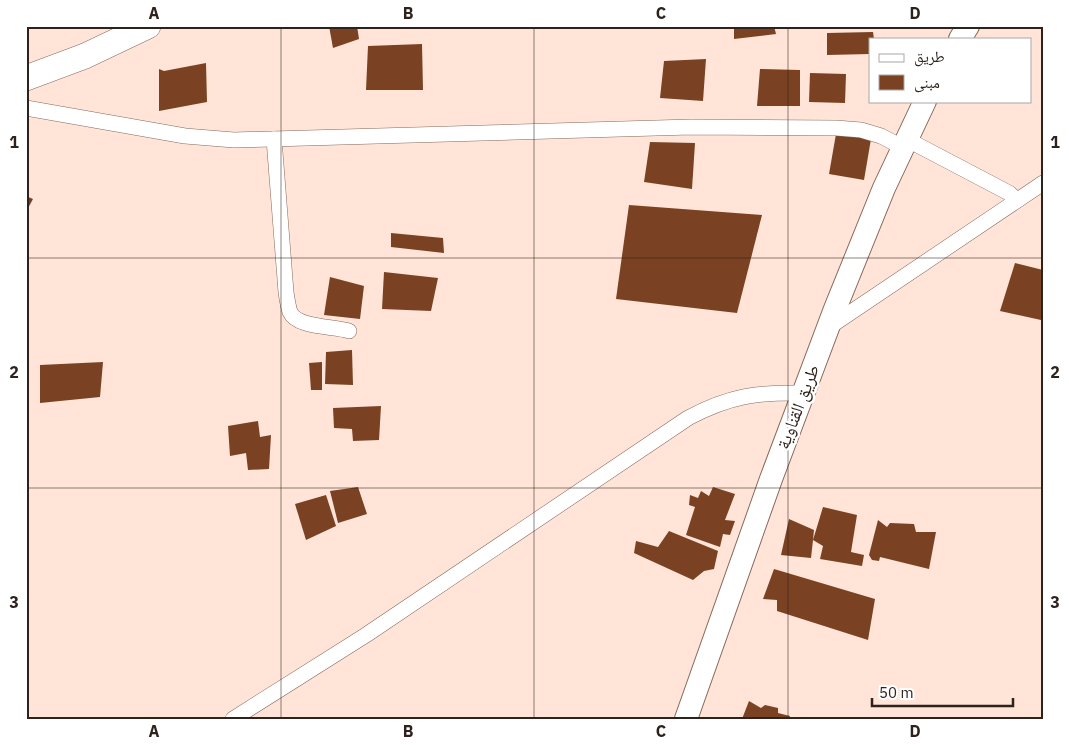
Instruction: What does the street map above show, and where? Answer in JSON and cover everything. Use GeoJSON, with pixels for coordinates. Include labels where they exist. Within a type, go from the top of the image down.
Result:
{"type":"FeatureCollection","features":[{"type":"Feature","properties":{"kind":"main road"},"geometry":{"type":"LineString","coordinates":[[26,78],[85,56],[148,26]]}},
{"type":"Feature","properties":{"kind":"street"},"geometry":{"type":"LineString","coordinates":[[961,38],[968,26]]}},
{"type":"Feature","properties":{"kind":"street","name":"طريق القناوية"},"geometry":{"type":"LineString","coordinates":[[686,719],[771,479],[829,327],[884,188],[926,102]]}},
{"type":"Feature","properties":{"kind":"street"},"geometry":{"type":"LineString","coordinates":[[26,108],[184,136],[234,140],[691,126],[861,130],[906,144],[1010,194],[1017,200]]}},
{"type":"Feature","properties":{"kind":"street"},"geometry":{"type":"LineString","coordinates":[[274,139],[286,292],[290,312],[294,318],[305,324],[341,328],[349,331]]}},
{"type":"Feature","properties":{"kind":"street"},"geometry":{"type":"LineString","coordinates":[[829,327],[1043,183]]}},
{"type":"Feature","properties":{"kind":"street"},"geometry":{"type":"LineString","coordinates":[[233,719],[366,635],[688,418],[712,405],[740,397],[773,392],[804,393]]}},
{"type":"Feature","properties":{"kind":"building"},"geometry":{"type":"Polygon","coordinates":[[[329,26],[357,26],[359,39],[333,48],[329,26]]]}},
{"type":"Feature","properties":{"kind":"building"},"geometry":{"type":"Polygon","coordinates":[[[734,26],[774,26],[776,34],[734,39],[734,26]]]}},
{"type":"Feature","properties":{"kind":"building"},"geometry":{"type":"Polygon","coordinates":[[[873,32],[874,38],[869,38],[869,54],[827,55],[827,33],[873,32]]]}},
{"type":"Feature","properties":{"kind":"building"},"geometry":{"type":"Polygon","coordinates":[[[422,44],[423,90],[366,90],[368,46],[422,44]]]}},
{"type":"Feature","properties":{"kind":"building"},"geometry":{"type":"Polygon","coordinates":[[[706,59],[703,101],[660,98],[664,61],[706,59]]]}},
{"type":"Feature","properties":{"kind":"building"},"geometry":{"type":"Polygon","coordinates":[[[206,63],[207,102],[159,111],[159,69],[164,71],[206,63]]]}},
{"type":"Feature","properties":{"kind":"building"},"geometry":{"type":"Polygon","coordinates":[[[760,69],[800,70],[800,106],[757,106],[760,69]]]}},
{"type":"Feature","properties":{"kind":"building"},"geometry":{"type":"Polygon","coordinates":[[[810,73],[846,74],[845,103],[809,102],[810,73]]]}},
{"type":"Feature","properties":{"kind":"building"},"geometry":{"type":"Polygon","coordinates":[[[836,134],[871,139],[864,180],[829,174],[836,134]]]}},
{"type":"Feature","properties":{"kind":"building"},"geometry":{"type":"Polygon","coordinates":[[[650,142],[695,143],[692,189],[644,182],[650,142]]]}},
{"type":"Feature","properties":{"kind":"building"},"geometry":{"type":"Polygon","coordinates":[[[26,196],[33,199],[26,212],[26,196]]]}},
{"type":"Feature","properties":{"kind":"building"},"geometry":{"type":"Polygon","coordinates":[[[629,205],[762,215],[737,313],[616,299],[629,205]]]}},
{"type":"Feature","properties":{"kind":"building"},"geometry":{"type":"Polygon","coordinates":[[[391,233],[443,238],[444,253],[391,247],[391,233]]]}},
{"type":"Feature","properties":{"kind":"building"},"geometry":{"type":"Polygon","coordinates":[[[1015,263],[1043,270],[1043,311],[1041,320],[1000,311],[1015,263]]]}},
{"type":"Feature","properties":{"kind":"building"},"geometry":{"type":"Polygon","coordinates":[[[384,272],[438,278],[431,311],[382,309],[384,272]]]}},
{"type":"Feature","properties":{"kind":"building"},"geometry":{"type":"Polygon","coordinates":[[[330,277],[364,286],[360,319],[324,315],[330,277]]]}},
{"type":"Feature","properties":{"kind":"building"},"geometry":{"type":"Polygon","coordinates":[[[352,350],[353,385],[325,384],[326,352],[352,350]]]}},
{"type":"Feature","properties":{"kind":"building"},"geometry":{"type":"Polygon","coordinates":[[[103,362],[100,397],[40,403],[40,365],[103,362]]]}},
{"type":"Feature","properties":{"kind":"building"},"geometry":{"type":"Polygon","coordinates":[[[322,362],[322,390],[311,390],[309,363],[322,362]]]}},
{"type":"Feature","properties":{"kind":"building"},"geometry":{"type":"Polygon","coordinates":[[[381,406],[379,440],[353,441],[352,429],[334,428],[333,408],[381,406]]]}},
{"type":"Feature","properties":{"kind":"building"},"geometry":{"type":"Polygon","coordinates":[[[258,421],[260,437],[271,435],[269,469],[248,470],[246,453],[230,456],[228,426],[258,421]]]}},
{"type":"Feature","properties":{"kind":"building"},"geometry":{"type":"Polygon","coordinates":[[[358,487],[367,514],[338,523],[330,491],[358,487]]]}},
{"type":"Feature","properties":{"kind":"building"},"geometry":{"type":"Polygon","coordinates":[[[713,487],[735,494],[725,520],[735,521],[730,535],[723,534],[720,547],[686,535],[695,507],[689,505],[690,495],[698,498],[701,491],[709,496],[713,487]]]}},
{"type":"Feature","properties":{"kind":"building"},"geometry":{"type":"Polygon","coordinates":[[[326,495],[336,526],[306,540],[295,504],[326,495]]]}},
{"type":"Feature","properties":{"kind":"building"},"geometry":{"type":"Polygon","coordinates":[[[823,507],[857,515],[851,552],[864,555],[862,566],[820,559],[823,546],[813,540],[823,507]]]}},
{"type":"Feature","properties":{"kind":"building"},"geometry":{"type":"Polygon","coordinates":[[[789,519],[814,530],[811,558],[781,555],[789,519]]]}},
{"type":"Feature","properties":{"kind":"building"},"geometry":{"type":"Polygon","coordinates":[[[878,520],[887,527],[890,523],[914,524],[916,532],[936,532],[929,569],[880,557],[879,561],[872,560],[869,555],[878,520]]]}},
{"type":"Feature","properties":{"kind":"building"},"geometry":{"type":"Polygon","coordinates":[[[669,531],[718,551],[714,569],[704,571],[693,580],[634,553],[636,541],[658,547],[669,531]]]}},
{"type":"Feature","properties":{"kind":"building"},"geometry":{"type":"Polygon","coordinates":[[[774,569],[875,599],[868,640],[777,611],[777,600],[763,599],[774,569]]]}},
{"type":"Feature","properties":{"kind":"building"},"geometry":{"type":"Polygon","coordinates":[[[749,701],[761,708],[765,705],[778,708],[778,713],[790,716],[789,719],[742,719],[749,701]]]}}]}
